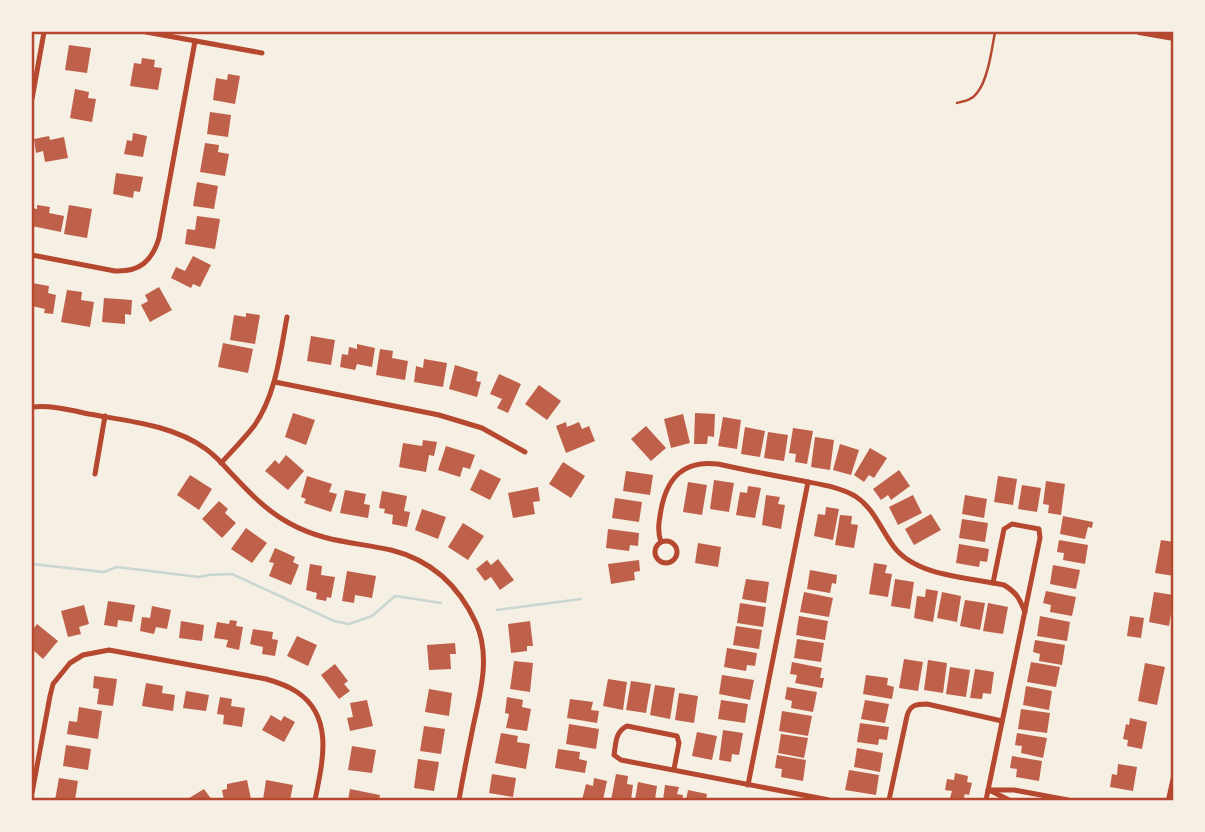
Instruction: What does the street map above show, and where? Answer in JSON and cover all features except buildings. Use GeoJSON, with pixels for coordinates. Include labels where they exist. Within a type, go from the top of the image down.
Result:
{"type":"FeatureCollection","features":[{"type":"Feature","properties":{"kind":"street"},"geometry":{"type":"LineString","coordinates":[[32,99],[44,32]]}},
{"type":"Feature","properties":{"kind":"street"},"geometry":{"type":"LineString","coordinates":[[146,32],[262,53]]}},
{"type":"Feature","properties":{"kind":"street"},"geometry":{"type":"LineString","coordinates":[[1139,32],[1174,38]]}},
{"type":"Feature","properties":{"kind":"street"},"geometry":{"type":"LineString","coordinates":[[32,255],[115,271],[128,271],[147,261],[159,238],[195,41]]}},
{"type":"Feature","properties":{"kind":"street"},"geometry":{"type":"LineString","coordinates":[[221,463],[255,424],[275,382],[287,317]]}},
{"type":"Feature","properties":{"kind":"street"},"geometry":{"type":"LineString","coordinates":[[275,382],[439,415],[482,428],[525,452]]}},
{"type":"Feature","properties":{"kind":"street"},"geometry":{"type":"LineString","coordinates":[[32,407],[60,408],[105,416],[172,432],[206,449],[259,503],[287,522],[330,540],[392,551],[421,561],[445,577],[465,601],[478,626],[483,647],[482,684],[459,800]]}},
{"type":"Feature","properties":{"kind":"street"},"geometry":{"type":"LineString","coordinates":[[94,474],[105,416]]}},
{"type":"Feature","properties":{"kind":"street"},"geometry":{"type":"LineString","coordinates":[[661,542],[658,533],[664,496],[672,479],[689,467],[704,463],[718,464],[839,489],[856,497],[871,511],[894,548],[908,561],[920,568],[1004,585],[1019,598],[1025,612]]}},
{"type":"Feature","properties":{"kind":"street"},"geometry":{"type":"LineString","coordinates":[[748,785],[809,482]]}},
{"type":"Feature","properties":{"kind":"street"},"geometry":{"type":"LineString","coordinates":[[986,800],[1040,538],[1039,529],[1012,524],[1004,529],[993,583]]}},
{"type":"Feature","properties":{"kind":"street"},"geometry":{"type":"LineString","coordinates":[[661,542],[672,543],[676,549],[676,557],[670,562],[663,563],[655,555],[655,548],[661,542]]}},
{"type":"Feature","properties":{"kind":"street"},"geometry":{"type":"LineString","coordinates":[[32,793],[53,684],[70,663],[83,655],[109,650],[266,679],[298,692],[312,704],[324,737],[324,755],[315,800]]}},
{"type":"Feature","properties":{"kind":"street"},"geometry":{"type":"LineString","coordinates":[[889,800],[907,716],[912,706],[927,704],[1002,721]]}},
{"type":"Feature","properties":{"kind":"street"},"geometry":{"type":"LineString","coordinates":[[674,769],[679,743],[677,736],[627,726],[617,733],[614,755],[621,760],[830,800]]}},
{"type":"Feature","properties":{"kind":"street"},"geometry":{"type":"LineString","coordinates":[[1169,800],[1174,777]]}},
{"type":"Feature","properties":{"kind":"street"},"geometry":{"type":"LineString","coordinates":[[988,790],[1009,800]]}},
{"type":"Feature","properties":{"kind":"street"},"geometry":{"type":"LineString","coordinates":[[988,790],[1014,790],[1068,800]]}},
{"type":"Feature","properties":{"kind":"lane"},"geometry":{"type":"LineString","coordinates":[[957,103],[970,100],[978,92],[995,32]]}},
{"type":"Feature","properties":{"kind":"waterway"},"geometry":{"type":"LineString","coordinates":[[32,564],[104,572],[117,567],[199,577],[232,574],[334,621],[349,624],[372,616],[395,596],[441,603]]}},
{"type":"Feature","properties":{"kind":"waterway"},"geometry":{"type":"LineString","coordinates":[[497,610],[581,599]]}}]}
